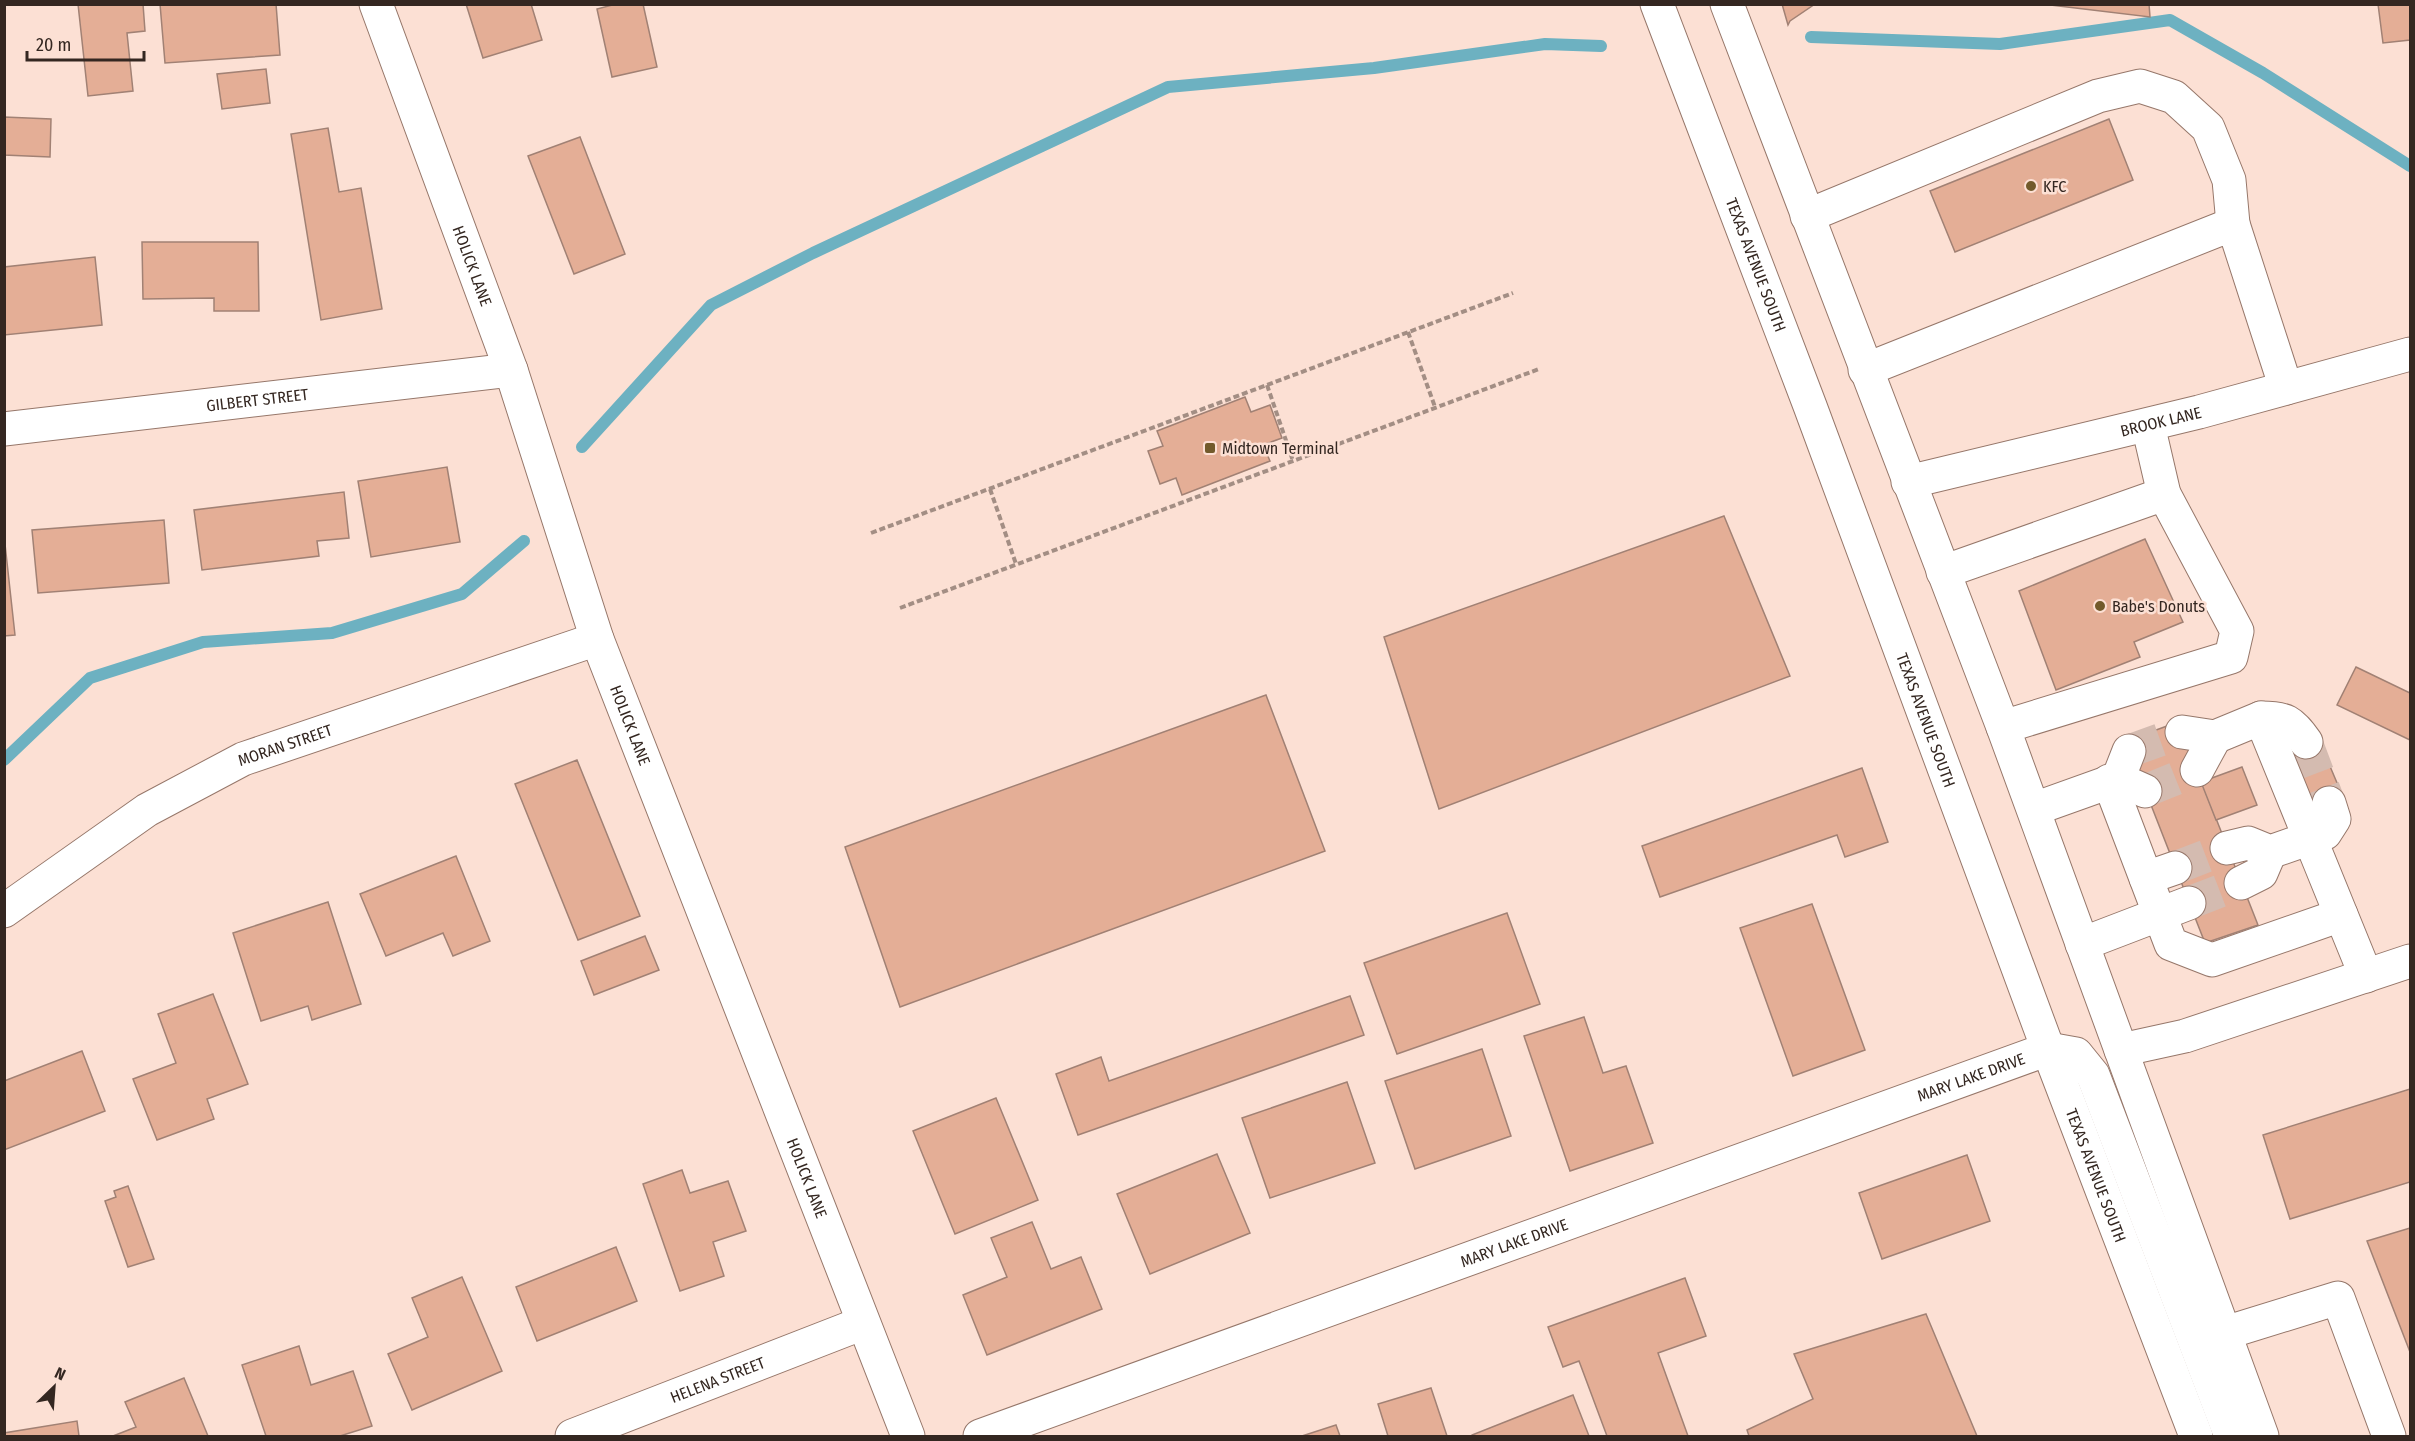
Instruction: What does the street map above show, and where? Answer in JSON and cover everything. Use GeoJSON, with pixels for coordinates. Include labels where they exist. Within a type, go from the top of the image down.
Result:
{"type":"FeatureCollection","features":[{"type":"Feature","properties":{"kind":"street","name":"HOLICK LANE"},"geometry":{"type":"LineString","coordinates":[[376,4],[511,370],[597,639],[908,1437]]}},
{"type":"Feature","properties":{"kind":"street","name":"TEXAS AVENUE SOUTH"},"geometry":{"type":"LineString","coordinates":[[1658,4],[1810,406],[2048,1049],[2196,1437]]}},
{"type":"Feature","properties":{"kind":"street"},"geometry":{"type":"LineString","coordinates":[[1727,4],[2034,809],[2262,1437]]}},
{"type":"Feature","properties":{"kind":"street"},"geometry":{"type":"LineString","coordinates":[[1807,216],[2098,96],[2140,86],[2174,96],[2208,128],[2229,180],[2233,224],[2286,388]]}},
{"type":"Feature","properties":{"kind":"street"},"geometry":{"type":"LineString","coordinates":[[1865,370],[2233,224]]}},
{"type":"Feature","properties":{"kind":"street","name":"BROOK LANE"},"geometry":{"type":"LineString","coordinates":[[1908,482],[2148,424],[2410,354]]}},
{"type":"Feature","properties":{"kind":"street","name":"GILBERT STREET"},"geometry":{"type":"LineString","coordinates":[[4,429],[511,370]]}},
{"type":"Feature","properties":{"kind":"street"},"geometry":{"type":"LineString","coordinates":[[2003,727],[2230,657],[2237,631],[2164,494],[2148,424]]}},
{"type":"Feature","properties":{"kind":"street"},"geometry":{"type":"LineString","coordinates":[[1942,572],[2164,494]]}},
{"type":"Feature","properties":{"kind":"street","name":"MORAN STREET"},"geometry":{"type":"LineString","coordinates":[[4,911],[147,810],[243,759],[597,639]]}},
{"type":"Feature","properties":{"kind":"street"},"geometry":{"type":"LineString","coordinates":[[2261,718],[2366,976]]}},
{"type":"Feature","properties":{"kind":"street"},"geometry":{"type":"LineString","coordinates":[[2182,732],[2215,737],[2261,718],[2284,718],[2306,742]]}},
{"type":"Feature","properties":{"kind":"street"},"geometry":{"type":"LineString","coordinates":[[2197,771],[2215,737]]}},
{"type":"Feature","properties":{"kind":"street"},"geometry":{"type":"LineString","coordinates":[[2034,809],[2125,775],[2174,909],[2171,945],[2212,960],[2341,915]]}},
{"type":"Feature","properties":{"kind":"street"},"geometry":{"type":"LineString","coordinates":[[2227,848],[2248,843],[2270,852],[2325,833],[2334,819],[2329,803]]}},
{"type":"Feature","properties":{"kind":"street"},"geometry":{"type":"LineString","coordinates":[[2241,883],[2261,873],[2270,852]]}},
{"type":"Feature","properties":{"kind":"street"},"geometry":{"type":"LineString","coordinates":[[2082,944],[2174,909]]}},
{"type":"Feature","properties":{"kind":"street"},"geometry":{"type":"LineString","coordinates":[[2121,1050],[2185,1036],[2410,961]]}},
{"type":"Feature","properties":{"kind":"street","name":"MARY LAKE DRIVE"},"geometry":{"type":"LineString","coordinates":[[980,1437],[2048,1049]]}},
{"type":"Feature","properties":{"kind":"street"},"geometry":{"type":"LineString","coordinates":[[2048,1049],[2076,1054],[2093,1075],[2231,1437]]}},
{"type":"Feature","properties":{"kind":"street"},"geometry":{"type":"LineString","coordinates":[[2225,1333],[2338,1298],[2389,1437]]}},
{"type":"Feature","properties":{"kind":"street","name":"HELENA STREET"},"geometry":{"type":"LineString","coordinates":[[572,1437],[863,1323]]}},
{"type":"Feature","properties":{"kind":"path"},"geometry":{"type":"LineString","coordinates":[[871,533],[1513,293]]}},
{"type":"Feature","properties":{"kind":"path"},"geometry":{"type":"LineString","coordinates":[[1408,332],[1435,407]]}},
{"type":"Feature","properties":{"kind":"path"},"geometry":{"type":"LineString","coordinates":[[900,608],[1539,369]]}},
{"type":"Feature","properties":{"kind":"path"},"geometry":{"type":"LineString","coordinates":[[1267,385],[1293,461]]}},
{"type":"Feature","properties":{"kind":"path"},"geometry":{"type":"LineString","coordinates":[[990,489],[1016,565]]}},
{"type":"Feature","properties":{"kind":"building"},"geometry":{"type":"Polygon","coordinates":[[[78,4],[143,4],[145,31],[127,33],[133,91],[88,96],[78,4]]]}},
{"type":"Feature","properties":{"kind":"building"},"geometry":{"type":"Polygon","coordinates":[[[160,4],[276,4],[280,55],[165,63],[160,4]]]}},
{"type":"Feature","properties":{"kind":"building"},"geometry":{"type":"Polygon","coordinates":[[[466,4],[531,4],[542,40],[483,58],[466,4]]]}},
{"type":"Feature","properties":{"kind":"building"},"geometry":{"type":"Polygon","coordinates":[[[616,4],[643,4],[657,67],[612,77],[597,9],[616,4]]]}},
{"type":"Feature","properties":{"kind":"building"},"geometry":{"type":"Polygon","coordinates":[[[1782,4],[1815,4],[1790,21],[1788,25],[1782,4]]]}},
{"type":"Feature","properties":{"kind":"building"},"geometry":{"type":"Polygon","coordinates":[[[2042,4],[2149,4],[2150,17],[2042,4]]]}},
{"type":"Feature","properties":{"kind":"building"},"geometry":{"type":"Polygon","coordinates":[[[2378,4],[2410,4],[2410,40],[2383,43],[2378,4]]]}},
{"type":"Feature","properties":{"kind":"building"},"geometry":{"type":"Polygon","coordinates":[[[266,69],[270,103],[222,109],[217,74],[266,69]]]}},
{"type":"Feature","properties":{"kind":"building"},"geometry":{"type":"Polygon","coordinates":[[[4,117],[51,119],[50,157],[4,155],[4,117]]]}},
{"type":"Feature","properties":{"kind":"building","name":"KFC"},"geometry":{"type":"Polygon","coordinates":[[[2109,119],[2133,180],[1955,252],[1930,191],[2109,119]]]}},
{"type":"Feature","properties":{"kind":"building"},"geometry":{"type":"Polygon","coordinates":[[[328,128],[339,192],[361,188],[382,309],[321,320],[291,134],[328,128]]]}},
{"type":"Feature","properties":{"kind":"building"},"geometry":{"type":"Polygon","coordinates":[[[580,137],[625,254],[574,274],[528,156],[580,137]]]}},
{"type":"Feature","properties":{"kind":"building"},"geometry":{"type":"Polygon","coordinates":[[[142,242],[258,242],[259,311],[214,311],[214,298],[143,299],[142,242]]]}},
{"type":"Feature","properties":{"kind":"building"},"geometry":{"type":"Polygon","coordinates":[[[95,257],[102,325],[4,335],[4,267],[95,257]]]}},
{"type":"Feature","properties":{"kind":"building","name":"Midtown Terminal"},"geometry":{"type":"Polygon","coordinates":[[[1245,397],[1251,412],[1270,405],[1282,438],[1263,445],[1270,461],[1182,495],[1176,478],[1160,484],[1148,451],[1163,446],[1157,431],[1245,397]]]}},
{"type":"Feature","properties":{"kind":"building"},"geometry":{"type":"Polygon","coordinates":[[[447,467],[460,542],[371,557],[358,481],[447,467]]]}},
{"type":"Feature","properties":{"kind":"building"},"geometry":{"type":"Polygon","coordinates":[[[344,492],[349,538],[317,541],[319,556],[202,570],[194,510],[344,492]]]}},
{"type":"Feature","properties":{"kind":"building"},"geometry":{"type":"Polygon","coordinates":[[[1724,516],[1790,676],[1439,809],[1384,637],[1724,516]]]}},
{"type":"Feature","properties":{"kind":"building"},"geometry":{"type":"Polygon","coordinates":[[[164,520],[169,583],[38,593],[32,530],[164,520]]]}},
{"type":"Feature","properties":{"kind":"building"},"geometry":{"type":"Polygon","coordinates":[[[4,535],[15,635],[4,636],[4,535]]]}},
{"type":"Feature","properties":{"kind":"building","name":"Babe's Donuts"},"geometry":{"type":"Polygon","coordinates":[[[2145,539],[2183,622],[2134,642],[2140,657],[2056,690],[2019,591],[2145,539]]]}},
{"type":"Feature","properties":{"kind":"building"},"geometry":{"type":"Polygon","coordinates":[[[2356,667],[2410,693],[2410,740],[2337,705],[2356,667]]]}},
{"type":"Feature","properties":{"kind":"building"},"geometry":{"type":"Polygon","coordinates":[[[1266,695],[1325,851],[900,1007],[845,847],[1266,695]]]}},
{"type":"Feature","properties":{"kind":"building"},"geometry":{"type":"Polygon","coordinates":[[[2178,722],[2258,925],[2205,943],[2126,741],[2178,722]]]}},
{"type":"Feature","properties":{"kind":"building"},"geometry":{"type":"Polygon","coordinates":[[[2318,738],[2343,797],[2315,808],[2291,749],[2318,738]]]}},
{"type":"Feature","properties":{"kind":"building"},"geometry":{"type":"Polygon","coordinates":[[[577,760],[640,916],[578,940],[515,784],[577,760]]]}},
{"type":"Feature","properties":{"kind":"building"},"geometry":{"type":"Polygon","coordinates":[[[2242,767],[2257,805],[2216,820],[2201,782],[2242,767]]]}},
{"type":"Feature","properties":{"kind":"building"},"geometry":{"type":"Polygon","coordinates":[[[1862,768],[1888,842],[1845,857],[1837,835],[1660,897],[1642,846],[1862,768]]]}},
{"type":"Feature","properties":{"kind":"building"},"geometry":{"type":"Polygon","coordinates":[[[456,856],[490,941],[453,956],[443,933],[386,956],[360,894],[456,856]]]}},
{"type":"Feature","properties":{"kind":"building"},"geometry":{"type":"Polygon","coordinates":[[[328,902],[361,1004],[312,1020],[308,1006],[261,1021],[233,933],[328,902]]]}},
{"type":"Feature","properties":{"kind":"building"},"geometry":{"type":"Polygon","coordinates":[[[1812,904],[1865,1050],[1793,1076],[1740,928],[1812,904]]]}},
{"type":"Feature","properties":{"kind":"building"},"geometry":{"type":"Polygon","coordinates":[[[1507,913],[1540,1004],[1397,1054],[1364,963],[1507,913]]]}},
{"type":"Feature","properties":{"kind":"building"},"geometry":{"type":"Polygon","coordinates":[[[645,936],[659,970],[594,995],[581,961],[645,936]]]}},
{"type":"Feature","properties":{"kind":"building"},"geometry":{"type":"Polygon","coordinates":[[[213,994],[248,1084],[207,1099],[214,1119],[157,1140],[133,1079],[176,1063],[158,1014],[213,994]]]}},
{"type":"Feature","properties":{"kind":"building"},"geometry":{"type":"Polygon","coordinates":[[[1350,996],[1364,1035],[1078,1135],[1056,1074],[1101,1057],[1109,1081],[1350,996]]]}},
{"type":"Feature","properties":{"kind":"building"},"geometry":{"type":"Polygon","coordinates":[[[1584,1017],[1603,1073],[1626,1066],[1653,1143],[1570,1171],[1524,1036],[1584,1017]]]}},
{"type":"Feature","properties":{"kind":"building"},"geometry":{"type":"Polygon","coordinates":[[[1482,1049],[1511,1136],[1415,1169],[1385,1081],[1482,1049]]]}},
{"type":"Feature","properties":{"kind":"building"},"geometry":{"type":"Polygon","coordinates":[[[82,1051],[105,1111],[4,1150],[4,1081],[82,1051]]]}},
{"type":"Feature","properties":{"kind":"building"},"geometry":{"type":"Polygon","coordinates":[[[1347,1082],[1375,1163],[1270,1198],[1242,1118],[1347,1082]]]}},
{"type":"Feature","properties":{"kind":"building"},"geometry":{"type":"Polygon","coordinates":[[[2410,1089],[2410,1182],[2290,1219],[2263,1135],[2410,1089]]]}},
{"type":"Feature","properties":{"kind":"building"},"geometry":{"type":"Polygon","coordinates":[[[996,1098],[1038,1200],[955,1234],[913,1131],[996,1098]]]}},
{"type":"Feature","properties":{"kind":"building"},"geometry":{"type":"Polygon","coordinates":[[[1217,1154],[1250,1233],[1150,1274],[1117,1194],[1217,1154]]]}},
{"type":"Feature","properties":{"kind":"building"},"geometry":{"type":"Polygon","coordinates":[[[1967,1155],[1990,1221],[1882,1259],[1859,1193],[1967,1155]]]}},
{"type":"Feature","properties":{"kind":"building"},"geometry":{"type":"Polygon","coordinates":[[[682,1170],[690,1193],[728,1181],[746,1231],[713,1242],[724,1276],[680,1291],[643,1184],[682,1170]]]}},
{"type":"Feature","properties":{"kind":"building"},"geometry":{"type":"Polygon","coordinates":[[[128,1186],[154,1259],[128,1267],[105,1201],[116,1197],[114,1191],[128,1186]]]}},
{"type":"Feature","properties":{"kind":"building"},"geometry":{"type":"Polygon","coordinates":[[[1032,1222],[1051,1269],[1081,1257],[1102,1309],[987,1355],[963,1295],[1007,1277],[991,1238],[1032,1222]]]}},
{"type":"Feature","properties":{"kind":"building"},"geometry":{"type":"Polygon","coordinates":[[[2410,1228],[2410,1352],[2367,1241],[2410,1228]]]}},
{"type":"Feature","properties":{"kind":"building"},"geometry":{"type":"Polygon","coordinates":[[[616,1247],[637,1301],[537,1341],[516,1287],[616,1247]]]}},
{"type":"Feature","properties":{"kind":"building"},"geometry":{"type":"Polygon","coordinates":[[[462,1277],[502,1371],[412,1410],[388,1354],[428,1337],[412,1298],[462,1277]]]}},
{"type":"Feature","properties":{"kind":"building"},"geometry":{"type":"Polygon","coordinates":[[[1685,1278],[1706,1336],[1658,1353],[1688,1436],[1607,1436],[1579,1361],[1563,1367],[1548,1327],[1685,1278]]]}},
{"type":"Feature","properties":{"kind":"building"},"geometry":{"type":"Polygon","coordinates":[[[1926,1314],[1977,1436],[1749,1436],[1747,1430],[1813,1399],[1794,1354],[1926,1314]]]}},
{"type":"Feature","properties":{"kind":"building"},"geometry":{"type":"Polygon","coordinates":[[[299,1346],[311,1385],[353,1371],[372,1426],[340,1436],[266,1436],[242,1365],[299,1346]]]}},
{"type":"Feature","properties":{"kind":"building"},"geometry":{"type":"Polygon","coordinates":[[[184,1378],[208,1436],[113,1436],[136,1427],[125,1402],[184,1378]]]}},
{"type":"Feature","properties":{"kind":"building"},"geometry":{"type":"Polygon","coordinates":[[[1431,1388],[1447,1436],[1388,1436],[1378,1404],[1431,1388]]]}},
{"type":"Feature","properties":{"kind":"building"},"geometry":{"type":"Polygon","coordinates":[[[1573,1395],[1589,1436],[1472,1436],[1472,1435],[1573,1395]]]}},
{"type":"Feature","properties":{"kind":"building"},"geometry":{"type":"Polygon","coordinates":[[[77,1421],[79,1436],[4,1436],[4,1433],[77,1421]]]}},
{"type":"Feature","properties":{"kind":"building"},"geometry":{"type":"Polygon","coordinates":[[[1336,1425],[1340,1436],[1302,1436],[1336,1425]]]}},
{"type":"Feature","properties":{"kind":"waterway"},"geometry":{"type":"LineString","coordinates":[[1811,37],[2000,44],[2170,20],[2263,73],[2410,166]]}},
{"type":"Feature","properties":{"kind":"waterway"},"geometry":{"type":"LineString","coordinates":[[582,447],[711,305],[813,253],[1168,87],[1374,68],[1545,44],[1601,46]]}},
{"type":"Feature","properties":{"kind":"waterway"},"geometry":{"type":"LineString","coordinates":[[4,760],[90,678],[203,642],[332,633],[462,594],[524,541]]}},
{"type":"Feature","properties":{"kind":"tunnel"},"geometry":{"type":"LineString","coordinates":[[2129,751],[2182,732]]}},
{"type":"Feature","properties":{"kind":"tunnel"},"geometry":{"type":"LineString","coordinates":[[2306,742],[2329,803]]}},
{"type":"Feature","properties":{"kind":"tunnel"},"geometry":{"type":"LineString","coordinates":[[2145,791],[2197,770]]}},
{"type":"Feature","properties":{"kind":"tunnel"},"geometry":{"type":"LineString","coordinates":[[2175,868],[2227,848]]}},
{"type":"Feature","properties":{"kind":"tunnel"},"geometry":{"type":"LineString","coordinates":[[2189,903],[2241,883]]}},
{"type":"Feature","properties":{"kind":"place","name":"KFC"},"geometry":{"type":"Point","coordinates":[2031,186]}},
{"type":"Feature","properties":{"kind":"place","name":"Midtown Terminal"},"geometry":{"type":"Point","coordinates":[1210,448]}},
{"type":"Feature","properties":{"kind":"place","name":"Babe's Donuts"},"geometry":{"type":"Point","coordinates":[2100,606]}}]}
